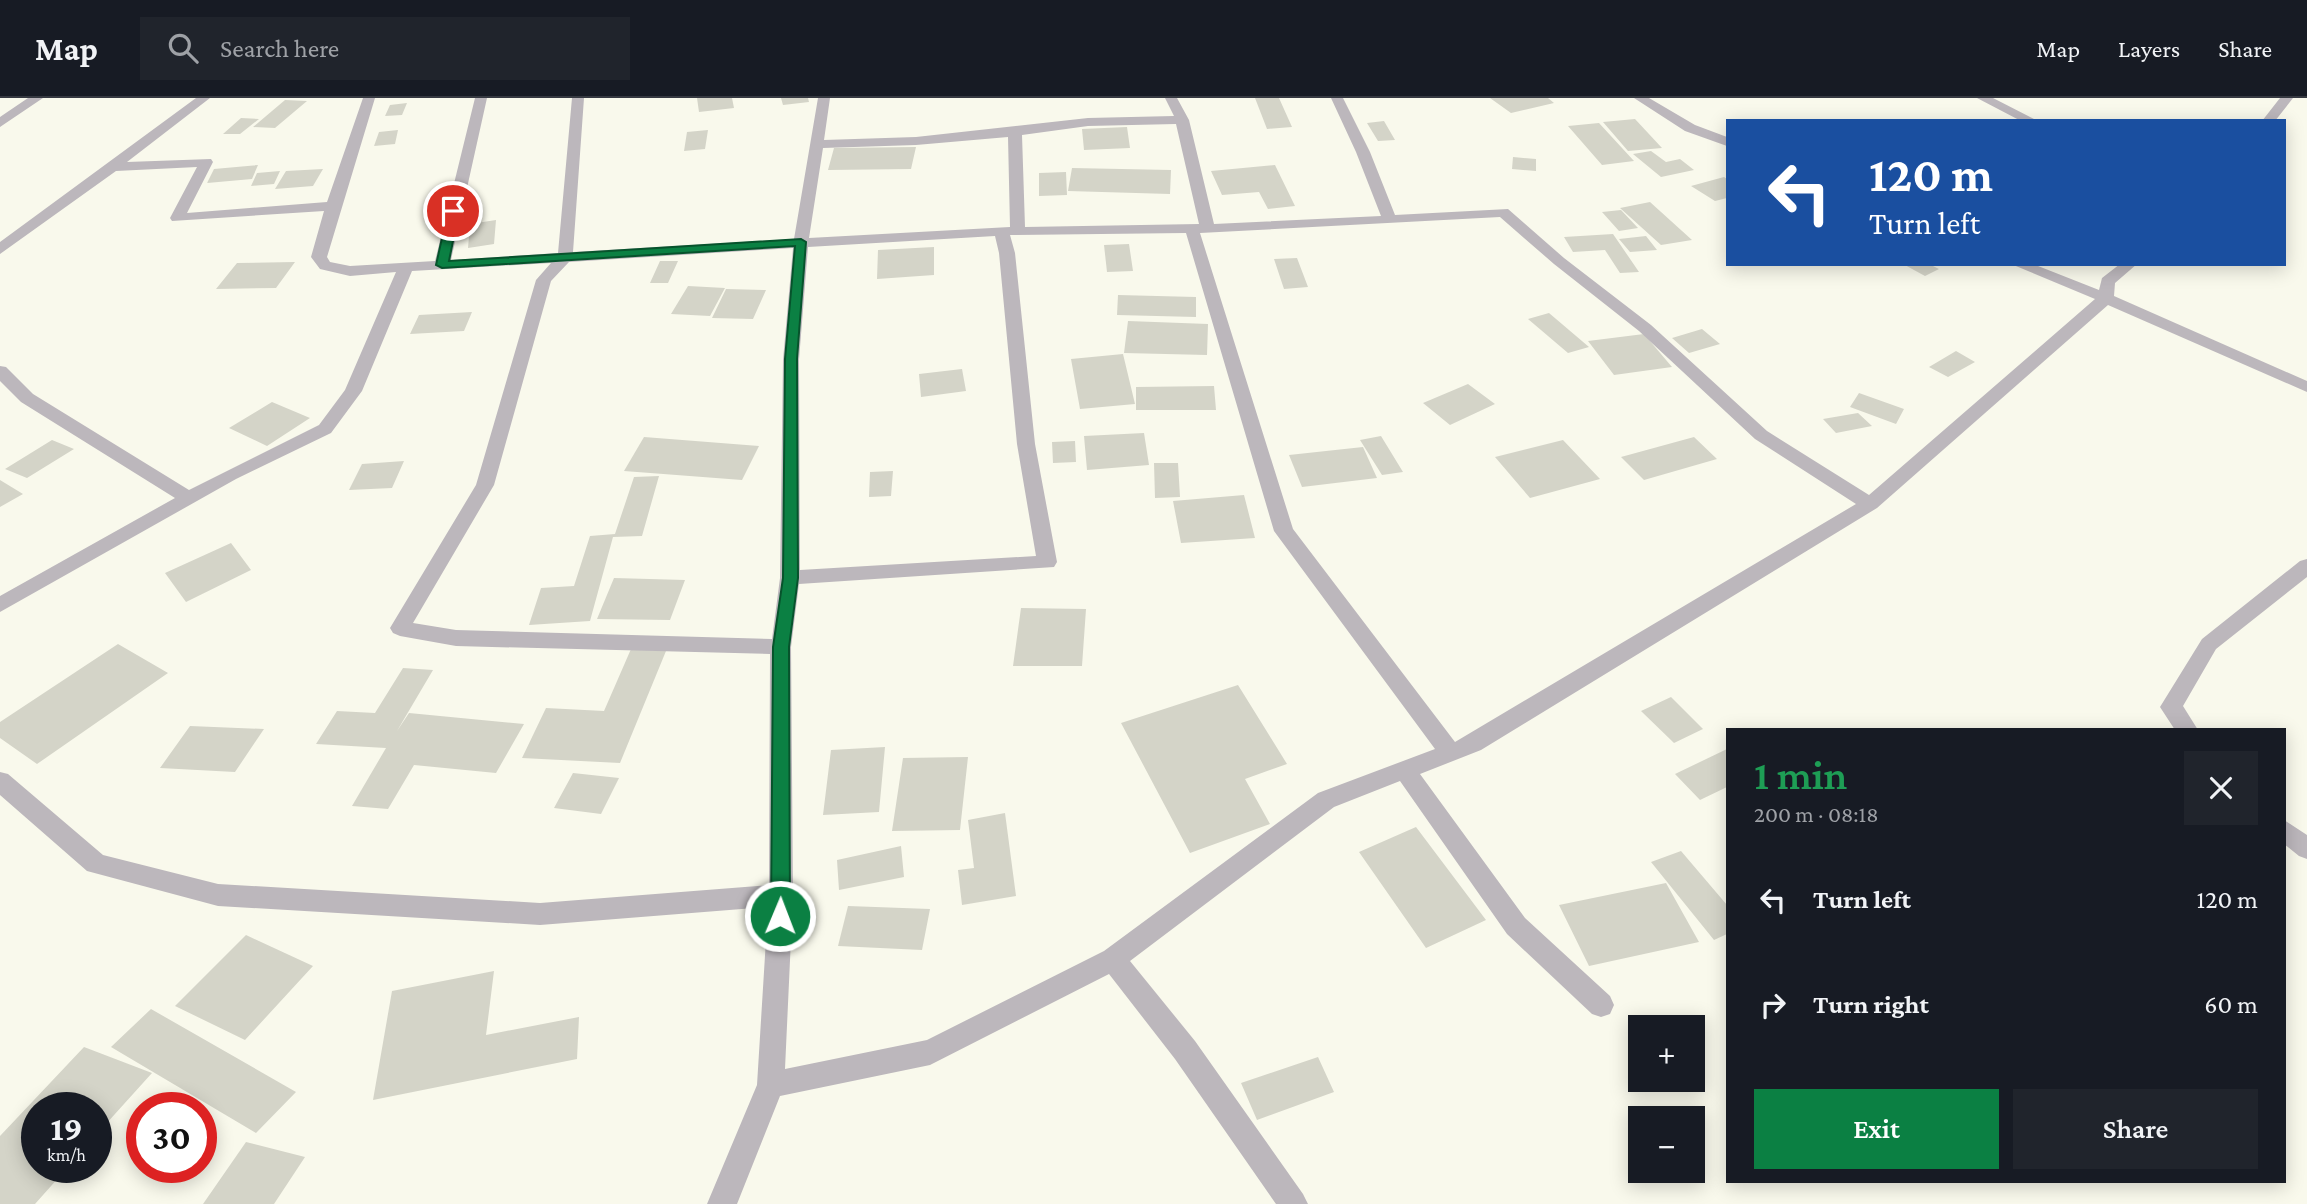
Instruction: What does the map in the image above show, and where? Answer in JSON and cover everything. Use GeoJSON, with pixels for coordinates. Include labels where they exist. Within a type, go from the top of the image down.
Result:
{"type":"FeatureCollection","features":[{"type":"Feature","properties":{"kind":"street"},"geometry":{"type":"LineString","coordinates":[[0,123],[37,98]]}},
{"type":"Feature","properties":{"kind":"street"},"geometry":{"type":"LineString","coordinates":[[0,249],[204,98]]}},
{"type":"Feature","properties":{"kind":"street"},"geometry":{"type":"LineString","coordinates":[[369,98],[319,257],[325,266],[350,271],[1010,231],[1390,220],[1503,212],[1559,261],[1645,328],[1761,435],[1870,504]]}},
{"type":"Feature","properties":{"kind":"street"},"geometry":{"type":"LineString","coordinates":[[442,265],[481,98]]}},
{"type":"Feature","properties":{"kind":"street"},"geometry":{"type":"LineString","coordinates":[[578,98],[565,257],[544,280],[485,485],[400,628],[456,638],[781,647]]}},
{"type":"Feature","properties":{"kind":"street"},"geometry":{"type":"LineString","coordinates":[[723,1204],[771,1085],[781,895],[781,647],[790,578],[791,359],[801,242],[824,98]]}},
{"type":"Feature","properties":{"kind":"street"},"geometry":{"type":"LineString","coordinates":[[1171,98],[1182,120],[1199,227],[1284,531],[1451,753]]}},
{"type":"Feature","properties":{"kind":"street"},"geometry":{"type":"LineString","coordinates":[[1337,98],[1363,152],[1390,220]]}},
{"type":"Feature","properties":{"kind":"street"},"geometry":{"type":"LineString","coordinates":[[1640,98],[1690,128],[1726,142]]}},
{"type":"Feature","properties":{"kind":"street"},"geometry":{"type":"LineString","coordinates":[[1983,98],[2028,119]]}},
{"type":"Feature","properties":{"kind":"street"},"geometry":{"type":"LineString","coordinates":[[2270,119],[2287,98]]}},
{"type":"Feature","properties":{"kind":"street"},"geometry":{"type":"LineString","coordinates":[[815,144],[916,141],[1088,122],[1182,120]]}},
{"type":"Feature","properties":{"kind":"street"},"geometry":{"type":"LineString","coordinates":[[790,578],[1047,562],[1026,444],[1007,253],[1016,132]]}},
{"type":"Feature","properties":{"kind":"street"},"geometry":{"type":"LineString","coordinates":[[113,167],[206,162],[177,218],[333,206]]}},
{"type":"Feature","properties":{"kind":"street"},"geometry":{"type":"LineString","coordinates":[[2023,266],[2106,298],[2307,387]]}},
{"type":"Feature","properties":{"kind":"street"},"geometry":{"type":"LineString","coordinates":[[771,1085],[930,1052],[1113,959],[1326,800],[1474,744],[1612,663],[1870,504],[2106,298],[2107,281],[2127,266]]}},
{"type":"Feature","properties":{"kind":"street"},"geometry":{"type":"LineString","coordinates":[[0,605],[190,498],[325,429],[353,391],[406,267]]}},
{"type":"Feature","properties":{"kind":"street"},"geometry":{"type":"LineString","coordinates":[[0,371],[27,398],[190,498]]}},
{"type":"Feature","properties":{"kind":"street"},"geometry":{"type":"LineString","coordinates":[[2186,728],[2171,707],[2209,644],[2307,566]]}},
{"type":"Feature","properties":{"kind":"street"},"geometry":{"type":"LineString","coordinates":[[1405,770],[1516,926],[1601,1005]]}},
{"type":"Feature","properties":{"kind":"street"},"geometry":{"type":"LineString","coordinates":[[0,781],[96,864],[218,895],[540,914],[781,895]]}},
{"type":"Feature","properties":{"kind":"street"},"geometry":{"type":"LineString","coordinates":[[2286,832],[2307,849]]}},
{"type":"Feature","properties":{"kind":"street"},"geometry":{"type":"LineString","coordinates":[[1113,959],[1185,1050],[1293,1204]]}},
{"type":"Feature","properties":{"kind":"building"},"geometry":{"type":"Polygon","coordinates":[[[697,98],[732,98],[734,108],[699,112],[697,98]]]}},
{"type":"Feature","properties":{"kind":"building"},"geometry":{"type":"Polygon","coordinates":[[[781,98],[808,98],[809,102],[783,105],[781,98]]]}},
{"type":"Feature","properties":{"kind":"building"},"geometry":{"type":"Polygon","coordinates":[[[1255,98],[1279,98],[1292,127],[1267,129],[1255,98]]]}},
{"type":"Feature","properties":{"kind":"building"},"geometry":{"type":"Polygon","coordinates":[[[1490,98],[1548,98],[1554,103],[1511,113],[1490,98]]]}},
{"type":"Feature","properties":{"kind":"building"},"geometry":{"type":"Polygon","coordinates":[[[285,100],[307,101],[275,128],[253,127],[285,100]]]}},
{"type":"Feature","properties":{"kind":"building"},"geometry":{"type":"Polygon","coordinates":[[[407,103],[402,115],[385,116],[390,105],[407,103]]]}},
{"type":"Feature","properties":{"kind":"building"},"geometry":{"type":"Polygon","coordinates":[[[241,118],[259,119],[240,134],[223,134],[241,118]]]}},
{"type":"Feature","properties":{"kind":"building"},"geometry":{"type":"Polygon","coordinates":[[[1635,119],[1662,148],[1628,151],[1603,122],[1635,119]]]}},
{"type":"Feature","properties":{"kind":"building"},"geometry":{"type":"Polygon","coordinates":[[[1384,121],[1395,140],[1378,141],[1367,123],[1384,121]]]}},
{"type":"Feature","properties":{"kind":"building"},"geometry":{"type":"Polygon","coordinates":[[[1599,123],[1634,161],[1602,165],[1568,126],[1599,123]]]}},
{"type":"Feature","properties":{"kind":"building"},"geometry":{"type":"Polygon","coordinates":[[[1127,127],[1130,148],[1084,150],[1082,129],[1127,127]]]}},
{"type":"Feature","properties":{"kind":"building"},"geometry":{"type":"Polygon","coordinates":[[[398,130],[395,144],[374,146],[379,132],[398,130]]]}},
{"type":"Feature","properties":{"kind":"building"},"geometry":{"type":"Polygon","coordinates":[[[708,130],[705,149],[684,151],[687,132],[708,130]]]}},
{"type":"Feature","properties":{"kind":"building"},"geometry":{"type":"Polygon","coordinates":[[[916,147],[911,169],[828,170],[834,148],[916,147]]]}},
{"type":"Feature","properties":{"kind":"building"},"geometry":{"type":"Polygon","coordinates":[[[1651,151],[1666,162],[1680,159],[1694,170],[1661,177],[1633,154],[1651,151]]]}},
{"type":"Feature","properties":{"kind":"building"},"geometry":{"type":"Polygon","coordinates":[[[1513,157],[1536,159],[1536,171],[1512,169],[1513,157]]]}},
{"type":"Feature","properties":{"kind":"building"},"geometry":{"type":"Polygon","coordinates":[[[258,165],[252,179],[207,183],[214,169],[258,165]]]}},
{"type":"Feature","properties":{"kind":"building"},"geometry":{"type":"Polygon","coordinates":[[[1275,165],[1295,206],[1268,209],[1259,192],[1222,195],[1211,171],[1275,165]]]}},
{"type":"Feature","properties":{"kind":"building"},"geometry":{"type":"Polygon","coordinates":[[[1072,168],[1171,170],[1170,194],[1068,191],[1072,168]]]}},
{"type":"Feature","properties":{"kind":"building"},"geometry":{"type":"Polygon","coordinates":[[[323,169],[313,186],[275,189],[286,171],[323,169]]]}},
{"type":"Feature","properties":{"kind":"building"},"geometry":{"type":"Polygon","coordinates":[[[280,171],[274,184],[251,186],[257,173],[280,171]]]}},
{"type":"Feature","properties":{"kind":"building"},"geometry":{"type":"Polygon","coordinates":[[[1066,172],[1067,195],[1039,196],[1039,173],[1066,172]]]}},
{"type":"Feature","properties":{"kind":"building"},"geometry":{"type":"Polygon","coordinates":[[[1724,177],[1726,198],[1715,201],[1691,186],[1724,177]]]}},
{"type":"Feature","properties":{"kind":"building"},"geometry":{"type":"Polygon","coordinates":[[[1650,202],[1692,240],[1661,245],[1620,208],[1650,202]]]}},
{"type":"Feature","properties":{"kind":"building"},"geometry":{"type":"Polygon","coordinates":[[[1621,210],[1638,228],[1619,231],[1602,212],[1621,210]]]}},
{"type":"Feature","properties":{"kind":"building"},"geometry":{"type":"Polygon","coordinates":[[[496,220],[494,244],[468,248],[470,224],[496,220]]]}},
{"type":"Feature","properties":{"kind":"building"},"geometry":{"type":"Polygon","coordinates":[[[1613,234],[1639,272],[1620,273],[1605,250],[1573,252],[1564,237],[1613,234]]]}},
{"type":"Feature","properties":{"kind":"building"},"geometry":{"type":"Polygon","coordinates":[[[1646,236],[1657,250],[1630,252],[1619,239],[1646,236]]]}},
{"type":"Feature","properties":{"kind":"building"},"geometry":{"type":"Polygon","coordinates":[[[1129,244],[1133,271],[1107,272],[1104,245],[1129,244]]]}},
{"type":"Feature","properties":{"kind":"building"},"geometry":{"type":"Polygon","coordinates":[[[934,247],[934,275],[877,279],[878,250],[934,247]]]}},
{"type":"Feature","properties":{"kind":"building"},"geometry":{"type":"Polygon","coordinates":[[[1297,258],[1308,287],[1284,289],[1274,259],[1297,258]]]}},
{"type":"Feature","properties":{"kind":"building"},"geometry":{"type":"Polygon","coordinates":[[[660,261],[678,261],[668,283],[650,283],[660,261]]]}},
{"type":"Feature","properties":{"kind":"building"},"geometry":{"type":"Polygon","coordinates":[[[295,262],[276,288],[216,289],[237,263],[295,262]]]}},
{"type":"Feature","properties":{"kind":"building"},"geometry":{"type":"Polygon","coordinates":[[[1907,266],[1933,266],[1939,269],[1925,276],[1907,266]]]}},
{"type":"Feature","properties":{"kind":"building"},"geometry":{"type":"Polygon","coordinates":[[[688,286],[725,288],[710,316],[671,314],[688,286]]]}},
{"type":"Feature","properties":{"kind":"building"},"geometry":{"type":"Polygon","coordinates":[[[726,289],[766,290],[753,319],[712,318],[726,289]]]}},
{"type":"Feature","properties":{"kind":"building"},"geometry":{"type":"Polygon","coordinates":[[[1118,295],[1196,297],[1196,317],[1117,315],[1118,295]]]}},
{"type":"Feature","properties":{"kind":"building"},"geometry":{"type":"Polygon","coordinates":[[[472,312],[464,331],[410,334],[419,315],[472,312]]]}},
{"type":"Feature","properties":{"kind":"building"},"geometry":{"type":"Polygon","coordinates":[[[1549,313],[1589,347],[1568,353],[1528,319],[1549,313]]]}},
{"type":"Feature","properties":{"kind":"building"},"geometry":{"type":"Polygon","coordinates":[[[1128,321],[1208,324],[1207,355],[1124,353],[1128,321]]]}},
{"type":"Feature","properties":{"kind":"building"},"geometry":{"type":"Polygon","coordinates":[[[1702,329],[1720,344],[1689,353],[1672,338],[1702,329]]]}},
{"type":"Feature","properties":{"kind":"building"},"geometry":{"type":"Polygon","coordinates":[[[1644,334],[1672,367],[1614,375],[1588,341],[1644,334]]]}},
{"type":"Feature","properties":{"kind":"building"},"geometry":{"type":"Polygon","coordinates":[[[1956,351],[1975,362],[1948,377],[1929,367],[1956,351]]]}},
{"type":"Feature","properties":{"kind":"building"},"geometry":{"type":"Polygon","coordinates":[[[1123,354],[1135,404],[1080,409],[1071,359],[1123,354]]]}},
{"type":"Feature","properties":{"kind":"building"},"geometry":{"type":"Polygon","coordinates":[[[962,369],[966,391],[921,397],[919,374],[962,369]]]}},
{"type":"Feature","properties":{"kind":"building"},"geometry":{"type":"Polygon","coordinates":[[[1468,384],[1495,404],[1450,425],[1423,403],[1468,384]]]}},
{"type":"Feature","properties":{"kind":"building"},"geometry":{"type":"Polygon","coordinates":[[[1214,386],[1216,410],[1136,410],[1136,387],[1214,386]]]}},
{"type":"Feature","properties":{"kind":"building"},"geometry":{"type":"Polygon","coordinates":[[[1859,393],[1904,409],[1896,424],[1850,407],[1859,393]]]}},
{"type":"Feature","properties":{"kind":"building"},"geometry":{"type":"Polygon","coordinates":[[[272,402],[310,418],[267,446],[229,428],[272,402]]]}},
{"type":"Feature","properties":{"kind":"building"},"geometry":{"type":"Polygon","coordinates":[[[1858,413],[1872,426],[1836,433],[1823,419],[1858,413]]]}},
{"type":"Feature","properties":{"kind":"building"},"geometry":{"type":"Polygon","coordinates":[[[1144,433],[1149,465],[1087,470],[1084,436],[1144,433]]]}},
{"type":"Feature","properties":{"kind":"building"},"geometry":{"type":"Polygon","coordinates":[[[1381,436],[1403,472],[1382,475],[1360,440],[1381,436]]]}},
{"type":"Feature","properties":{"kind":"building"},"geometry":{"type":"Polygon","coordinates":[[[644,437],[759,446],[742,480],[624,471],[644,437]]]}},
{"type":"Feature","properties":{"kind":"building"},"geometry":{"type":"Polygon","coordinates":[[[1694,437],[1717,459],[1644,480],[1621,457],[1694,437]]]}},
{"type":"Feature","properties":{"kind":"building"},"geometry":{"type":"Polygon","coordinates":[[[52,440],[74,449],[27,478],[5,469],[52,440]]]}},
{"type":"Feature","properties":{"kind":"building"},"geometry":{"type":"Polygon","coordinates":[[[1563,440],[1600,479],[1530,498],[1495,457],[1563,440]]]}},
{"type":"Feature","properties":{"kind":"building"},"geometry":{"type":"Polygon","coordinates":[[[1075,441],[1076,462],[1053,463],[1052,442],[1075,441]]]}},
{"type":"Feature","properties":{"kind":"building"},"geometry":{"type":"Polygon","coordinates":[[[1363,447],[1377,478],[1302,487],[1289,455],[1363,447]]]}},
{"type":"Feature","properties":{"kind":"building"},"geometry":{"type":"Polygon","coordinates":[[[404,461],[392,488],[349,490],[362,464],[404,461]]]}},
{"type":"Feature","properties":{"kind":"building"},"geometry":{"type":"Polygon","coordinates":[[[1154,463],[1178,463],[1180,497],[1155,498],[1154,463]]]}},
{"type":"Feature","properties":{"kind":"building"},"geometry":{"type":"Polygon","coordinates":[[[893,471],[891,496],[869,497],[870,472],[893,471]]]}},
{"type":"Feature","properties":{"kind":"building"},"geometry":{"type":"Polygon","coordinates":[[[659,476],[642,536],[613,537],[590,621],[529,625],[541,588],[574,586],[590,536],[615,534],[634,477],[659,476]]]}},
{"type":"Feature","properties":{"kind":"building"},"geometry":{"type":"Polygon","coordinates":[[[0,480],[23,494],[0,507],[0,480]]]}},
{"type":"Feature","properties":{"kind":"building"},"geometry":{"type":"Polygon","coordinates":[[[1244,495],[1255,538],[1181,543],[1173,501],[1244,495]]]}},
{"type":"Feature","properties":{"kind":"building"},"geometry":{"type":"Polygon","coordinates":[[[231,543],[251,570],[186,602],[165,573],[231,543]]]}},
{"type":"Feature","properties":{"kind":"building"},"geometry":{"type":"Polygon","coordinates":[[[614,578],[685,580],[670,620],[597,619],[614,578]]]}},
{"type":"Feature","properties":{"kind":"building"},"geometry":{"type":"Polygon","coordinates":[[[1021,608],[1086,609],[1082,666],[1013,666],[1021,608]]]}},
{"type":"Feature","properties":{"kind":"building"},"geometry":{"type":"Polygon","coordinates":[[[118,644],[168,673],[37,764],[0,738],[0,722],[118,644]]]}},
{"type":"Feature","properties":{"kind":"building"},"geometry":{"type":"Polygon","coordinates":[[[631,649],[666,651],[620,763],[522,758],[546,708],[604,711],[631,649]]]}},
{"type":"Feature","properties":{"kind":"building"},"geometry":{"type":"Polygon","coordinates":[[[403,668],[433,670],[397,731],[409,713],[524,724],[496,773],[414,765],[388,809],[352,806],[386,748],[316,744],[337,711],[375,713],[403,668]]]}},
{"type":"Feature","properties":{"kind":"building"},"geometry":{"type":"Polygon","coordinates":[[[1238,685],[1287,764],[1245,779],[1270,824],[1190,853],[1121,723],[1238,685]]]}},
{"type":"Feature","properties":{"kind":"building"},"geometry":{"type":"Polygon","coordinates":[[[1671,697],[1703,729],[1674,743],[1641,711],[1671,697]]]}},
{"type":"Feature","properties":{"kind":"building"},"geometry":{"type":"Polygon","coordinates":[[[190,726],[264,729],[235,772],[160,768],[190,726]]]}},
{"type":"Feature","properties":{"kind":"building"},"geometry":{"type":"Polygon","coordinates":[[[885,747],[879,812],[823,815],[831,750],[885,747]]]}},
{"type":"Feature","properties":{"kind":"building"},"geometry":{"type":"Polygon","coordinates":[[[1726,749],[1726,787],[1700,800],[1675,774],[1726,749]]]}},
{"type":"Feature","properties":{"kind":"building"},"geometry":{"type":"Polygon","coordinates":[[[968,757],[960,830],[892,831],[903,758],[968,757]]]}},
{"type":"Feature","properties":{"kind":"building"},"geometry":{"type":"Polygon","coordinates":[[[573,773],[619,778],[601,814],[554,808],[573,773]]]}},
{"type":"Feature","properties":{"kind":"building"},"geometry":{"type":"Polygon","coordinates":[[[1005,813],[1016,896],[962,905],[958,870],[974,868],[968,820],[1005,813]]]}},
{"type":"Feature","properties":{"kind":"building"},"geometry":{"type":"Polygon","coordinates":[[[1416,827],[1486,920],[1426,948],[1359,852],[1416,827]]]}},
{"type":"Feature","properties":{"kind":"building"},"geometry":{"type":"Polygon","coordinates":[[[901,846],[904,877],[839,890],[837,860],[901,846]]]}},
{"type":"Feature","properties":{"kind":"building"},"geometry":{"type":"Polygon","coordinates":[[[1681,851],[1726,904],[1726,934],[1714,940],[1651,862],[1681,851]]]}},
{"type":"Feature","properties":{"kind":"building"},"geometry":{"type":"Polygon","coordinates":[[[1666,883],[1699,942],[1589,966],[1559,905],[1666,883]]]}},
{"type":"Feature","properties":{"kind":"building"},"geometry":{"type":"Polygon","coordinates":[[[848,906],[930,909],[922,950],[838,946],[848,906]]]}},
{"type":"Feature","properties":{"kind":"building"},"geometry":{"type":"Polygon","coordinates":[[[246,935],[313,966],[245,1040],[175,1006],[246,935]]]}},
{"type":"Feature","properties":{"kind":"building"},"geometry":{"type":"Polygon","coordinates":[[[494,971],[486,1035],[579,1017],[577,1059],[373,1100],[392,991],[494,971]]]}},
{"type":"Feature","properties":{"kind":"building"},"geometry":{"type":"Polygon","coordinates":[[[151,1009],[296,1092],[256,1133],[217,1110],[217,1092],[187,1092],[111,1047],[151,1009]]]}},
{"type":"Feature","properties":{"kind":"building"},"geometry":{"type":"Polygon","coordinates":[[[84,1047],[152,1073],[135,1092],[126,1092],[126,1102],[112,1117],[112,1092],[42,1092],[84,1047]]]}},
{"type":"Feature","properties":{"kind":"building"},"geometry":{"type":"Polygon","coordinates":[[[1318,1057],[1334,1092],[1257,1120],[1241,1083],[1318,1057]]]}},
{"type":"Feature","properties":{"kind":"building"},"geometry":{"type":"Polygon","coordinates":[[[21,1114],[21,1183],[54,1183],[35,1204],[0,1204],[0,1136],[21,1114]]]}},
{"type":"Feature","properties":{"kind":"building"},"geometry":{"type":"Polygon","coordinates":[[[246,1142],[305,1157],[274,1204],[203,1204],[246,1142]]]}},
{"type":"Feature","properties":{"kind":"route"},"geometry":{"type":"LineString","coordinates":[[453,211],[442,265],[801,242],[791,359],[790,578],[781,647],[780,916]]}}]}
